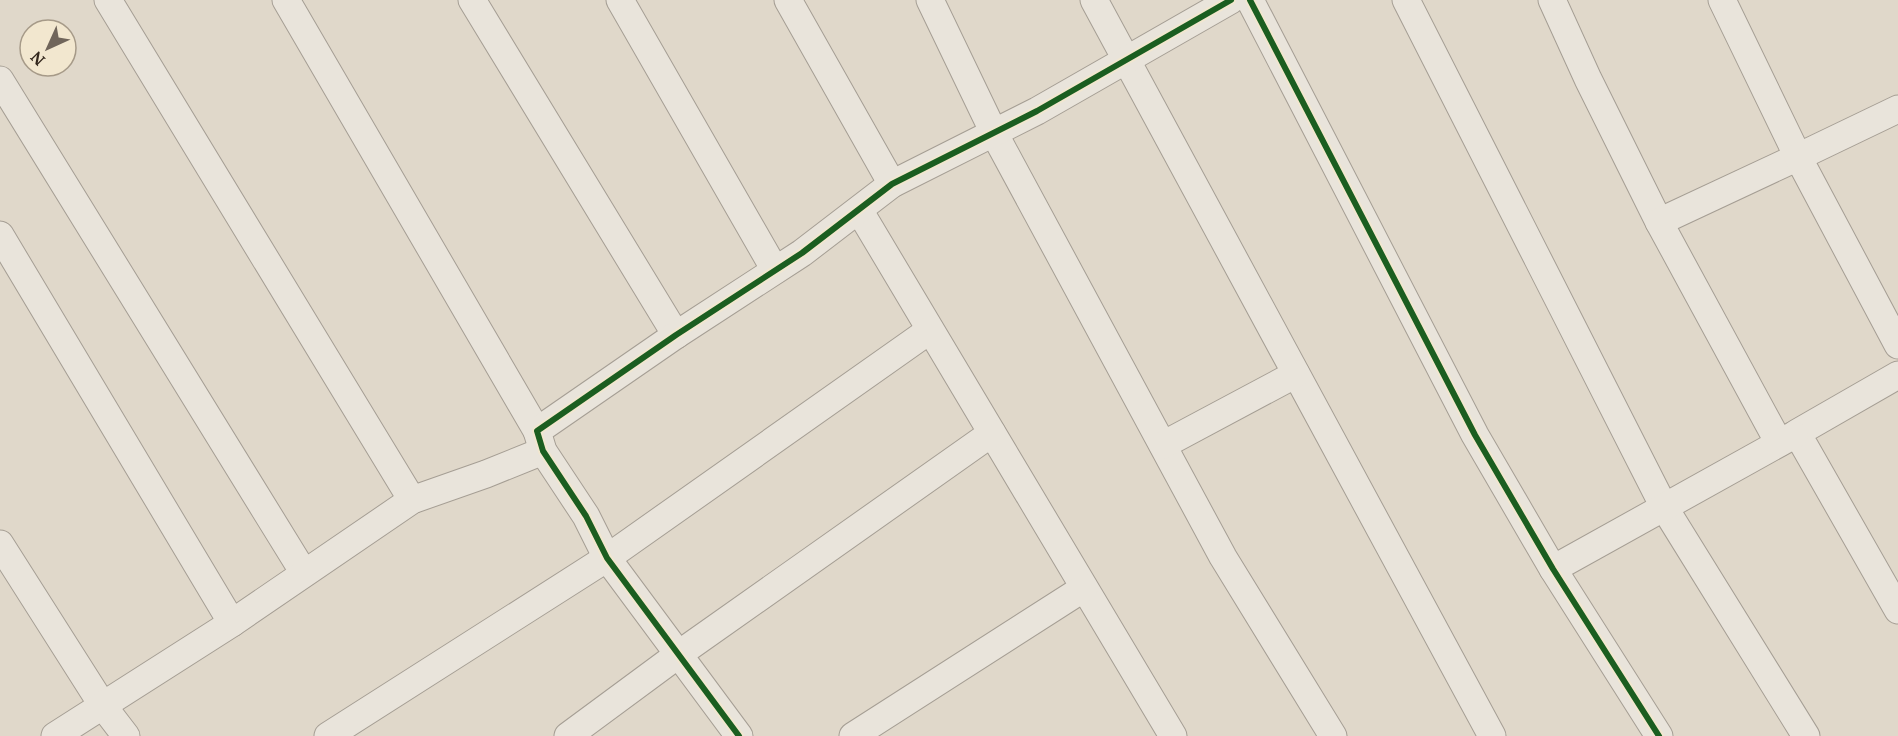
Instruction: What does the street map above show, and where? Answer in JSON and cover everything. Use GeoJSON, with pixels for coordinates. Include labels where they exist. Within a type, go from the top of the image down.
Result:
{"type":"FeatureCollection","features":[{"type":"Feature","properties":{"kind":"street"},"geometry":{"type":"LineString","coordinates":[[108,0],[412,500]]}},
{"type":"Feature","properties":{"kind":"street"},"geometry":{"type":"LineString","coordinates":[[286,0],[540,441],[586,516],[607,558],[739,736]]}},
{"type":"Feature","properties":{"kind":"street"},"geometry":{"type":"LineString","coordinates":[[472,0],[676,335]]}},
{"type":"Feature","properties":{"kind":"street"},"geometry":{"type":"LineString","coordinates":[[620,0],[775,270]]}},
{"type":"Feature","properties":{"kind":"street"},"geometry":{"type":"LineString","coordinates":[[788,0],[892,184]]}},
{"type":"Feature","properties":{"kind":"street"},"geometry":{"type":"LineString","coordinates":[[930,0],[994,133],[1163,445],[1254,610],[1332,736]]}},
{"type":"Feature","properties":{"kind":"street"},"geometry":{"type":"LineString","coordinates":[[1094,0],[1492,736]]}},
{"type":"Feature","properties":{"kind":"street"},"geometry":{"type":"LineString","coordinates":[[55,736],[232,623],[412,500],[486,474],[540,441],[676,335],[775,270],[892,184],[994,133],[1231,0]]}},
{"type":"Feature","properties":{"kind":"street"},"geometry":{"type":"LineString","coordinates":[[1250,0],[1475,435],[1553,569],[1659,736]]}},
{"type":"Feature","properties":{"kind":"street"},"geometry":{"type":"LineString","coordinates":[[1406,0],[1664,507],[1806,736]]}},
{"type":"Feature","properties":{"kind":"street"},"geometry":{"type":"LineString","coordinates":[[1552,0],[1588,80],[1659,222],[1788,438],[1898,610]]}},
{"type":"Feature","properties":{"kind":"street"},"geometry":{"type":"LineString","coordinates":[[1722,0],[1798,157],[1898,345]]}},
{"type":"Feature","properties":{"kind":"street"},"geometry":{"type":"LineString","coordinates":[[0,80],[304,573]]}},
{"type":"Feature","properties":{"kind":"street"},"geometry":{"type":"LineString","coordinates":[[1659,222],[1898,109]]}},
{"type":"Feature","properties":{"kind":"street"},"geometry":{"type":"LineString","coordinates":[[859,210],[1173,736]]}},
{"type":"Feature","properties":{"kind":"street"},"geometry":{"type":"LineString","coordinates":[[0,235],[232,623]]}},
{"type":"Feature","properties":{"kind":"street"},"geometry":{"type":"LineString","coordinates":[[328,736],[607,558],[930,330]]}},
{"type":"Feature","properties":{"kind":"street"},"geometry":{"type":"LineString","coordinates":[[1163,445],[1296,374]]}},
{"type":"Feature","properties":{"kind":"street"},"geometry":{"type":"LineString","coordinates":[[1553,569],[1898,375]]}},
{"type":"Feature","properties":{"kind":"street"},"geometry":{"type":"LineString","coordinates":[[568,736],[679,654],[992,433]]}},
{"type":"Feature","properties":{"kind":"street"},"geometry":{"type":"LineString","coordinates":[[0,544],[8,573],[126,736]]}},
{"type":"Feature","properties":{"kind":"street"},"geometry":{"type":"LineString","coordinates":[[853,736],[1084,588]]}},
{"type":"Feature","properties":{"kind":"cycle path"},"geometry":{"type":"LineString","coordinates":[[739,736],[607,558],[586,516],[543,451],[537,431],[676,335],[802,253],[892,184],[1037,111],[1231,0]]}},
{"type":"Feature","properties":{"kind":"cycle path"},"geometry":{"type":"LineString","coordinates":[[1250,0],[1475,435],[1553,569],[1659,736]]}}]}
